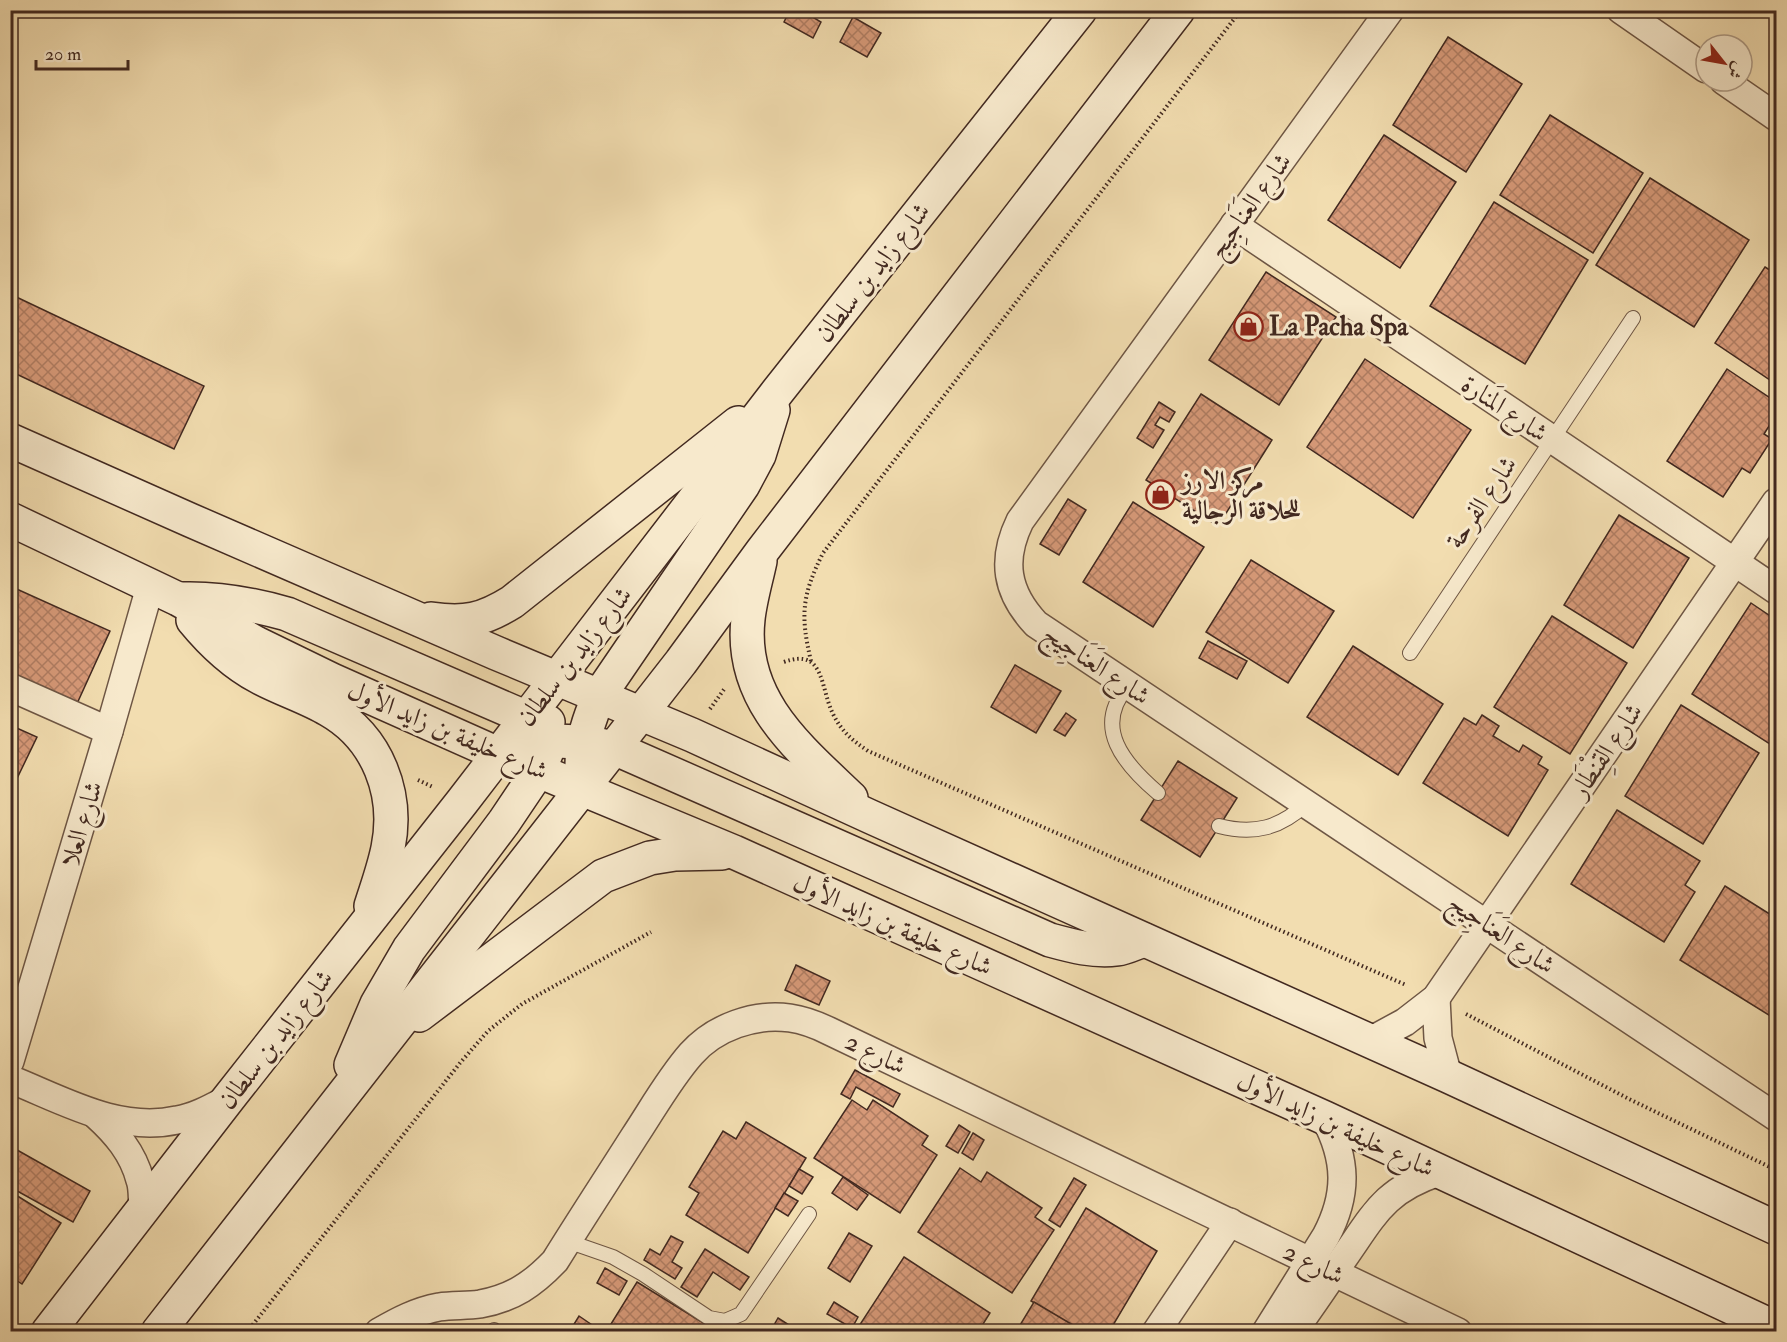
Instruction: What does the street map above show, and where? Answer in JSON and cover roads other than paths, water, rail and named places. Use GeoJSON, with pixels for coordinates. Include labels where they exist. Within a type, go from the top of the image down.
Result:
{"type":"FeatureCollection","features":[{"type":"Feature","properties":{"kind":"main road","name":"شارع زايد بن سلطان"},"geometry":{"type":"LineString","coordinates":[[48,1332],[498,754],[543,738],[556,679],[778,391],[1080,10]]}},
{"type":"Feature","properties":{"kind":"main road"},"geometry":{"type":"LineString","coordinates":[[164,593],[233,601],[286,614],[467,691],[543,738],[596,727],[641,714],[763,550],[1178,10]]}},
{"type":"Feature","properties":{"kind":"main road"},"geometry":{"type":"LineString","coordinates":[[409,615],[458,622],[474,621],[494,613],[512,602],[778,391]]}},
{"type":"Feature","properties":{"kind":"main road"},"geometry":{"type":"LineString","coordinates":[[158,1332],[583,789],[596,727],[743,485],[759,455],[778,391]]}},
{"type":"Feature","properties":{"kind":"main road"},"geometry":{"type":"LineString","coordinates":[[10,440],[556,679],[596,727],[1050,940],[1095,950],[1119,949],[1144,940]]}},
{"type":"Feature","properties":{"kind":"main road","name":"شارع خليفة بن زايد الأول"},"geometry":{"type":"LineString","coordinates":[[10,519],[164,593],[256,643],[322,675],[498,754],[543,738],[583,789],[734,852],[1325,1118],[1776,1328]]}},
{"type":"Feature","properties":{"kind":"main road"},"geometry":{"type":"LineString","coordinates":[[763,550],[748,619],[747,642],[753,673],[765,706],[804,753],[871,817]]}},
{"type":"Feature","properties":{"kind":"main road"},"geometry":{"type":"LineString","coordinates":[[164,593],[234,661],[258,676],[328,709],[359,732],[371,748],[386,784],[391,826],[384,867],[365,924]]}},
{"type":"Feature","properties":{"kind":"main road"},"geometry":{"type":"LineString","coordinates":[[596,727],[641,714],[692,735],[1448,1076],[1776,1228]]}},
{"type":"Feature","properties":{"kind":"main road"},"geometry":{"type":"LineString","coordinates":[[342,1095],[363,1034],[392,976],[428,922],[504,822],[543,738]]}},
{"type":"Feature","properties":{"kind":"main road"},"geometry":{"type":"LineString","coordinates":[[382,1044],[603,876],[650,858],[675,854],[734,852]]}},
{"type":"Feature","properties":{"kind":"street","name":"شارع العَنَاجِيج"},"geometry":{"type":"LineString","coordinates":[[1390,10],[1020,521],[1009,552],[1008,568],[1011,585],[1025,613],[1036,624],[1776,1117]]}},
{"type":"Feature","properties":{"kind":"street"},"geometry":{"type":"LineString","coordinates":[[1621,10],[1694,61]]}},
{"type":"Feature","properties":{"kind":"street"},"geometry":{"type":"LineString","coordinates":[[1741,93],[1776,117]]}},
{"type":"Feature","properties":{"kind":"street","name":"شارع المَنارة"},"geometry":{"type":"LineString","coordinates":[[1234,225],[1776,591]]}},
{"type":"Feature","properties":{"kind":"street","name":"شارع القِنْطَار"},"geometry":{"type":"LineString","coordinates":[[1370,1041],[1405,1022],[1436,998],[1776,502]]}},
{"type":"Feature","properties":{"kind":"street","name":"شارع العلا"},"geometry":{"type":"LineString","coordinates":[[10,1061],[110,731],[164,593]]}},
{"type":"Feature","properties":{"kind":"street"},"geometry":{"type":"LineString","coordinates":[[10,687],[110,731]]}},
{"type":"Feature","properties":{"kind":"street"},"geometry":{"type":"LineString","coordinates":[[1436,998],[1438,1038],[1448,1076]]}},
{"type":"Feature","properties":{"kind":"street","name":"شارع 2"},"geometry":{"type":"LineString","coordinates":[[379,1331],[418,1312],[437,1307],[478,1304],[500,1299],[519,1291],[539,1278],[555,1261],[672,1080],[692,1053],[708,1038],[728,1028],[748,1020],[769,1017],[800,1020],[830,1031],[1458,1332]]}},
{"type":"Feature","properties":{"kind":"street"},"geometry":{"type":"LineString","coordinates":[[10,1079],[95,1114],[141,1123],[177,1120],[204,1112],[228,1099]]}},
{"type":"Feature","properties":{"kind":"street"},"geometry":{"type":"LineString","coordinates":[[95,1114],[116,1133],[131,1155],[141,1180],[143,1208]]}},
{"type":"Feature","properties":{"kind":"street"},"geometry":{"type":"LineString","coordinates":[[1266,1332],[1334,1220],[1339,1203],[1342,1168],[1339,1151],[1325,1118]]}},
{"type":"Feature","properties":{"kind":"street"},"geometry":{"type":"LineString","coordinates":[[1293,1332],[1377,1209],[1406,1185],[1439,1172]]}},
{"type":"Feature","properties":{"kind":"street"},"geometry":{"type":"LineString","coordinates":[[1156,1332],[1230,1222]]}},
{"type":"Feature","properties":{"kind":"lane","name":"شارع الفرحة"},"geometry":{"type":"LineString","coordinates":[[1410,653],[1633,318]]}},
{"type":"Feature","properties":{"kind":"lane"},"geometry":{"type":"LineString","coordinates":[[1128,686],[1115,705],[1112,716],[1114,739],[1127,762],[1158,793]]}},
{"type":"Feature","properties":{"kind":"lane"},"geometry":{"type":"LineString","coordinates":[[1219,826],[1234,830],[1266,828],[1295,814],[1306,804]]}},
{"type":"Feature","properties":{"kind":"lane"},"geometry":{"type":"LineString","coordinates":[[567,1241],[613,1257],[709,1318],[725,1321],[741,1314],[809,1214]]}},
{"type":"Feature","properties":{"kind":"place","name":"La Pacha Spa"},"geometry":{"type":"Point","coordinates":[1248,326]}},
{"type":"Feature","properties":{"kind":"place","name":"مركز الارز للحلاقة الرجالية"},"geometry":{"type":"Point","coordinates":[1161,495]}}]}
